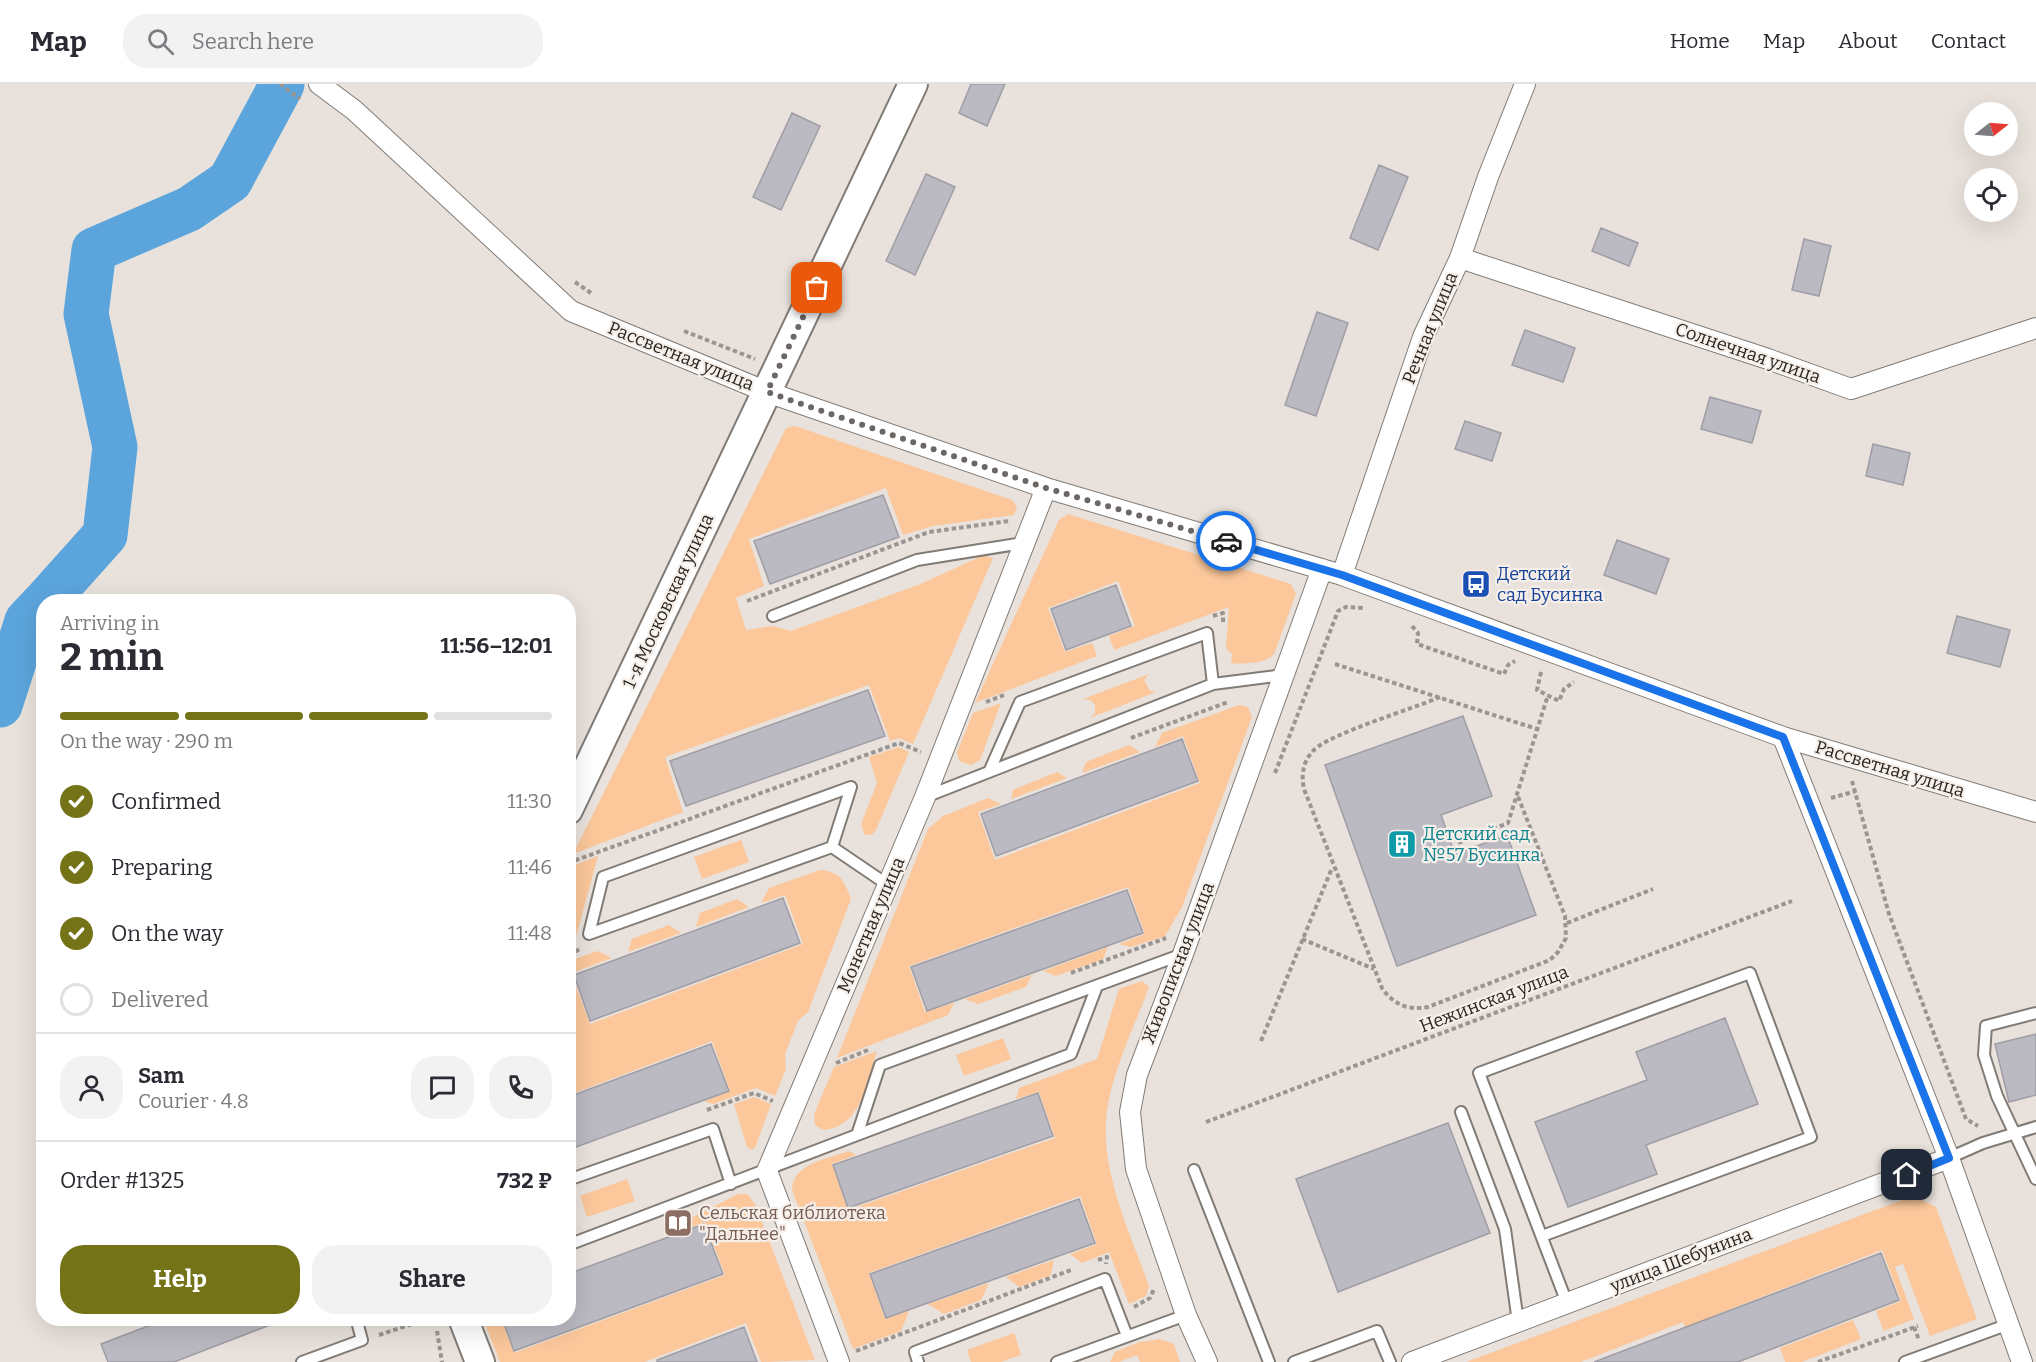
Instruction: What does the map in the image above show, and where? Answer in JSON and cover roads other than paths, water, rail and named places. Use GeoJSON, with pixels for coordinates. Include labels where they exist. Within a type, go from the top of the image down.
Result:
{"type":"FeatureCollection","features":[{"type":"Feature","properties":{"kind":"street","name":"Рассветная улица"},"geometry":{"type":"LineString","coordinates":[[319,84],[354,110],[571,311],[773,381],[1046,488],[1342,575],[1783,737],[2036,812]]}},
{"type":"Feature","properties":{"kind":"street","name":"1-я Московская улица"},"geometry":{"type":"LineString","coordinates":[[576,814],[773,381],[913,84]]}},
{"type":"Feature","properties":{"kind":"street","name":"Речная улица"},"geometry":{"type":"LineString","coordinates":[[1342,575],[1423,337],[1460,258],[1488,177],[1526,84]]}},
{"type":"Feature","properties":{"kind":"street","name":"Солнечная улица"},"geometry":{"type":"LineString","coordinates":[[1460,258],[1851,389],[2036,328]]}},
{"type":"Feature","properties":{"kind":"street","name":"Монетная улица"},"geometry":{"type":"LineString","coordinates":[[767,1171],[925,797],[1046,488]]}},
{"type":"Feature","properties":{"kind":"street","name":"Живописная улица"},"geometry":{"type":"LineString","coordinates":[[1207,1362],[1186,1315],[1136,1169],[1130,1112],[1137,1075],[1322,569]]}},
{"type":"Feature","properties":{"kind":"street"},"geometry":{"type":"LineString","coordinates":[[1783,737],[1949,1158],[2022,1362]]}},
{"type":"Feature","properties":{"kind":"street","name":"улица Шебунина"},"geometry":{"type":"LineString","coordinates":[[1412,1362],[1949,1158]]}},
{"type":"Feature","properties":{"kind":"street"},"geometry":{"type":"LineString","coordinates":[[767,1171],[844,1358]]}},
{"type":"Feature","properties":{"kind":"street"},"geometry":{"type":"LineString","coordinates":[[452,1326],[480,1362]]}},
{"type":"Feature","properties":{"kind":"lane"},"geometry":{"type":"LineString","coordinates":[[773,616],[917,560],[1023,543]]}},
{"type":"Feature","properties":{"kind":"lane"},"geometry":{"type":"LineString","coordinates":[[989,772],[1020,702],[1207,633],[1213,684]]}},
{"type":"Feature","properties":{"kind":"lane"},"geometry":{"type":"LineString","coordinates":[[925,797],[1213,684],[1284,675]]}},
{"type":"Feature","properties":{"kind":"lane"},"geometry":{"type":"LineString","coordinates":[[851,787],[832,847],[699,895],[589,934],[603,877],[851,787]]}},
{"type":"Feature","properties":{"kind":"lane"},"geometry":{"type":"LineString","coordinates":[[832,847],[888,885]]}},
{"type":"Feature","properties":{"kind":"lane"},"geometry":{"type":"LineString","coordinates":[[857,1135],[880,1065],[1183,954]]}},
{"type":"Feature","properties":{"kind":"lane"},"geometry":{"type":"LineString","coordinates":[[1542,1236],[1812,1137],[1750,973],[1479,1073],[1567,1303]]}},
{"type":"Feature","properties":{"kind":"lane"},"geometry":{"type":"LineString","coordinates":[[576,1242],[1071,1053],[1097,986]]}},
{"type":"Feature","properties":{"kind":"lane"},"geometry":{"type":"LineString","coordinates":[[2036,1013],[1986,1026],[1984,1055],[2004,1113],[2036,1179]]}},
{"type":"Feature","properties":{"kind":"lane"},"geometry":{"type":"LineString","coordinates":[[1461,1112],[1506,1229],[1518,1322]]}},
{"type":"Feature","properties":{"kind":"lane"},"geometry":{"type":"LineString","coordinates":[[1949,1158],[2014,1132],[2036,1127]]}},
{"type":"Feature","properties":{"kind":"lane"},"geometry":{"type":"LineString","coordinates":[[576,1177],[713,1129],[731,1184]]}},
{"type":"Feature","properties":{"kind":"lane"},"geometry":{"type":"LineString","coordinates":[[1194,1170],[1269,1362]]}},
{"type":"Feature","properties":{"kind":"lane"},"geometry":{"type":"LineString","coordinates":[[918,1362],[915,1352],[1105,1280],[1127,1336]]}},
{"type":"Feature","properties":{"kind":"lane"},"geometry":{"type":"LineString","coordinates":[[1057,1362],[1186,1315]]}},
{"type":"Feature","properties":{"kind":"lane"},"geometry":{"type":"LineString","coordinates":[[1905,1362],[2009,1324]]}},
{"type":"Feature","properties":{"kind":"lane"},"geometry":{"type":"LineString","coordinates":[[302,1362],[362,1340],[358,1326]]}},
{"type":"Feature","properties":{"kind":"lane"},"geometry":{"type":"LineString","coordinates":[[1294,1362],[1377,1331],[1390,1362]]}},
{"type":"Feature","properties":{"kind":"waterway"},"geometry":{"type":"LineString","coordinates":[[52,594],[105,535],[115,447],[86,314],[94,250],[189,209],[230,181],[282,84]]}},
{"type":"Feature","properties":{"kind":"waterway"},"geometry":{"type":"LineString","coordinates":[[0,705],[27,621],[36,611]]}},
{"type":"Feature","properties":{"kind":"place","name":"Детский сад Бусинка"},"geometry":{"type":"Point","coordinates":[1476,584]}},
{"type":"Feature","properties":{"kind":"place","name":"Детский сад №57 Бусинка"},"geometry":{"type":"Point","coordinates":[1402,844]}},
{"type":"Feature","properties":{"kind":"place","name":"Сельская библиотека \"Дальнее\""},"geometry":{"type":"Point","coordinates":[678,1223]}}]}
